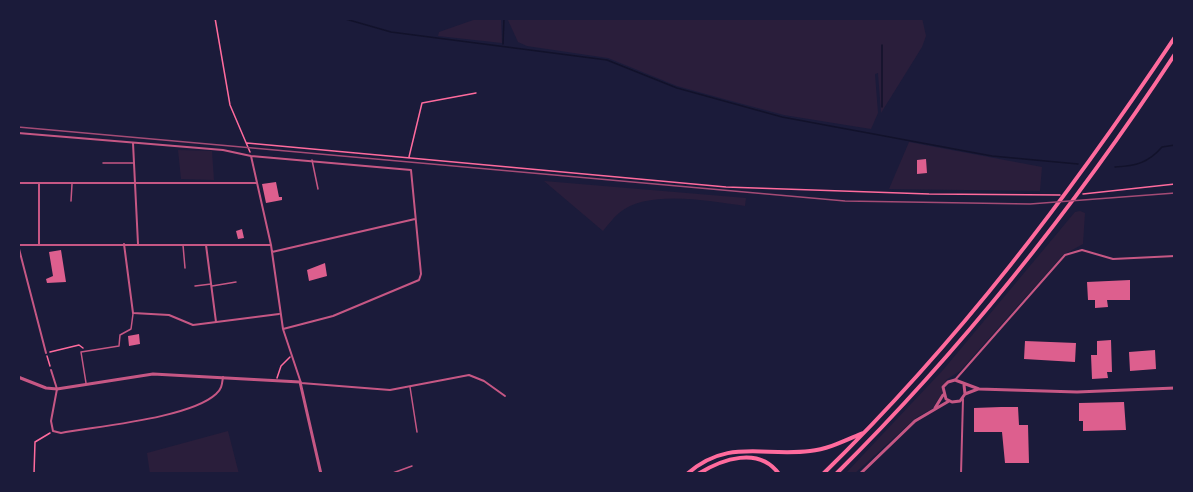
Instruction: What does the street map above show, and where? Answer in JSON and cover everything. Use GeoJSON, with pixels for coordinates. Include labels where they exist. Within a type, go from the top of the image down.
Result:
{"type":"FeatureCollection","features":[{"type":"Feature","properties":{"kind":"highway"},"geometry":{"type":"LineString","coordinates":[[823,474],[866,432],[961,328],[1053,214],[1175,37]]}},
{"type":"Feature","properties":{"kind":"highway"},"geometry":{"type":"LineString","coordinates":[[836,474],[935,373],[1065,214],[1175,54]]}},
{"type":"Feature","properties":{"kind":"highway"},"geometry":{"type":"LineString","coordinates":[[687,474],[704,461],[734,451],[809,451],[830,446],[866,432]]}},
{"type":"Feature","properties":{"kind":"highway"},"geometry":{"type":"LineString","coordinates":[[698,474],[719,463],[747,457],[768,463],[778,474]]}},
{"type":"Feature","properties":{"kind":"street"},"geometry":{"type":"LineString","coordinates":[[18,133],[223,150],[251,156],[411,170],[421,274],[418,281],[333,316],[283,329]]}},
{"type":"Feature","properties":{"kind":"street"},"geometry":{"type":"LineString","coordinates":[[133,143],[137,183],[138,244]]}},
{"type":"Feature","properties":{"kind":"street"},"geometry":{"type":"LineString","coordinates":[[251,156],[271,245],[283,329],[301,383],[321,474]]}},
{"type":"Feature","properties":{"kind":"street"},"geometry":{"type":"LineString","coordinates":[[18,183],[257,183]]}},
{"type":"Feature","properties":{"kind":"street"},"geometry":{"type":"LineString","coordinates":[[39,183],[39,245]]}},
{"type":"Feature","properties":{"kind":"street"},"geometry":{"type":"LineString","coordinates":[[272,252],[416,219]]}},
{"type":"Feature","properties":{"kind":"street"},"geometry":{"type":"LineString","coordinates":[[46,352],[18,244],[271,245]]}},
{"type":"Feature","properties":{"kind":"street"},"geometry":{"type":"LineString","coordinates":[[124,244],[133,313],[169,315],[193,325],[280,314]]}},
{"type":"Feature","properties":{"kind":"street"},"geometry":{"type":"LineString","coordinates":[[206,244],[216,322]]}},
{"type":"Feature","properties":{"kind":"street"},"geometry":{"type":"LineString","coordinates":[[934,410],[943,395],[945,384],[955,380],[1065,255],[1082,250],[1113,259],[1175,256]]}},
{"type":"Feature","properties":{"kind":"street"},"geometry":{"type":"LineString","coordinates":[[51,370],[57,389],[51,421],[53,431],[62,433],[181,411],[215,396],[221,388],[223,377]]}},
{"type":"Feature","properties":{"kind":"street"},"geometry":{"type":"LineString","coordinates":[[961,474],[962,411],[965,394],[962,371]]}},
{"type":"Feature","properties":{"kind":"street"},"geometry":{"type":"LineString","coordinates":[[18,377],[46,388],[57,389],[153,375],[277,380],[375,390],[469,375],[484,381],[505,396]]}},
{"type":"Feature","properties":{"kind":"street"},"geometry":{"type":"LineString","coordinates":[[955,380],[979,389],[1115,392],[1175,388]]}},
{"type":"Feature","properties":{"kind":"street"},"geometry":{"type":"LineString","coordinates":[[965,394],[979,389]]}},
{"type":"Feature","properties":{"kind":"street"},"geometry":{"type":"LineString","coordinates":[[943,395],[949,401],[955,402],[963,399]]}},
{"type":"Feature","properties":{"kind":"street"},"geometry":{"type":"LineString","coordinates":[[860,474],[915,421],[949,401]]}},
{"type":"Feature","properties":{"kind":"street"},"geometry":{"type":"LineString","coordinates":[[955,402],[962,411]]}},
{"type":"Feature","properties":{"kind":"lane"},"geometry":{"type":"LineString","coordinates":[[312,160],[318,189]]}},
{"type":"Feature","properties":{"kind":"lane"},"geometry":{"type":"LineString","coordinates":[[103,163],[135,164]]}},
{"type":"Feature","properties":{"kind":"lane"},"geometry":{"type":"LineString","coordinates":[[71,201],[72,183]]}},
{"type":"Feature","properties":{"kind":"lane"},"geometry":{"type":"LineString","coordinates":[[183,244],[185,268]]}},
{"type":"Feature","properties":{"kind":"lane"},"geometry":{"type":"LineString","coordinates":[[195,286],[236,282]]}},
{"type":"Feature","properties":{"kind":"lane"},"geometry":{"type":"LineString","coordinates":[[86,384],[80,357],[86,350],[119,346],[120,334],[131,329],[130,317],[133,313]]}},
{"type":"Feature","properties":{"kind":"lane"},"geometry":{"type":"LineString","coordinates":[[410,386],[417,432]]}},
{"type":"Feature","properties":{"kind":"lane"},"geometry":{"type":"LineString","coordinates":[[390,474],[412,466]]}},
{"type":"Feature","properties":{"kind":"path"},"geometry":{"type":"LineString","coordinates":[[215,18],[230,105],[251,156]]}},
{"type":"Feature","properties":{"kind":"path"},"geometry":{"type":"LineString","coordinates":[[409,158],[422,104],[476,93]]}},
{"type":"Feature","properties":{"kind":"path"},"geometry":{"type":"LineString","coordinates":[[247,143],[256,141],[409,158],[726,187],[929,194],[1069,192]]}},
{"type":"Feature","properties":{"kind":"path"},"geometry":{"type":"LineString","coordinates":[[1078,194],[1175,184]]}},
{"type":"Feature","properties":{"kind":"path"},"geometry":{"type":"LineString","coordinates":[[51,370],[46,352],[78,345],[86,350]]}},
{"type":"Feature","properties":{"kind":"path"},"geometry":{"type":"LineString","coordinates":[[277,380],[281,366],[292,354]]}},
{"type":"Feature","properties":{"kind":"path"},"geometry":{"type":"LineString","coordinates":[[34,474],[35,442],[53,431]]}},
{"type":"Feature","properties":{"kind":"shaded area"},"geometry":{"type":"Polygon","coordinates":[[[479,18],[501,18],[502,43],[438,36],[439,32],[479,18]]]}},
{"type":"Feature","properties":{"kind":"shaded area"},"geometry":{"type":"Polygon","coordinates":[[[507,18],[922,18],[926,36],[922,47],[881,113],[878,73],[875,74],[878,113],[871,129],[784,115],[724,99],[677,86],[608,58],[527,46],[518,42],[507,18]]]}},
{"type":"Feature","properties":{"kind":"shaded area"},"geometry":{"type":"Polygon","coordinates":[[[909,142],[1042,167],[1040,191],[889,189],[909,142]]]}},
{"type":"Feature","properties":{"kind":"shaded area"},"geometry":{"type":"Polygon","coordinates":[[[178,150],[212,151],[214,180],[181,179],[178,150]]]}},
{"type":"Feature","properties":{"kind":"shaded area"},"geometry":{"type":"Polygon","coordinates":[[[544,181],[746,198],[745,206],[679,199],[646,201],[619,213],[603,231],[544,181]]]}},
{"type":"Feature","properties":{"kind":"shaded area"},"geometry":{"type":"Polygon","coordinates":[[[1075,212],[1085,213],[1083,244],[1063,255],[960,371],[946,380],[943,392],[932,409],[917,417],[854,474],[845,474],[943,370],[1075,212]]]}},
{"type":"Feature","properties":{"kind":"shaded area"},"geometry":{"type":"Polygon","coordinates":[[[228,431],[239,474],[150,474],[147,453],[228,431]]]}},
{"type":"Feature","properties":{"kind":"building"},"geometry":{"type":"Polygon","coordinates":[[[926,159],[927,173],[917,174],[917,160],[926,159]]]}},
{"type":"Feature","properties":{"kind":"building"},"geometry":{"type":"Polygon","coordinates":[[[276,182],[279,197],[282,197],[282,200],[266,203],[262,184],[276,182]]]}},
{"type":"Feature","properties":{"kind":"building"},"geometry":{"type":"Polygon","coordinates":[[[242,229],[244,238],[238,239],[236,231],[242,229]]]}},
{"type":"Feature","properties":{"kind":"building"},"geometry":{"type":"Polygon","coordinates":[[[61,250],[66,282],[47,283],[46,279],[53,276],[49,252],[61,250]]]}},
{"type":"Feature","properties":{"kind":"building"},"geometry":{"type":"Polygon","coordinates":[[[325,263],[327,276],[309,281],[307,270],[325,263]]]}},
{"type":"Feature","properties":{"kind":"building"},"geometry":{"type":"Polygon","coordinates":[[[1130,280],[1130,300],[1107,300],[1108,307],[1095,308],[1095,300],[1088,300],[1087,282],[1130,280]]]}},
{"type":"Feature","properties":{"kind":"building"},"geometry":{"type":"Polygon","coordinates":[[[139,334],[140,344],[129,346],[128,336],[139,334]]]}},
{"type":"Feature","properties":{"kind":"building"},"geometry":{"type":"Polygon","coordinates":[[[1111,340],[1112,372],[1107,372],[1108,378],[1092,379],[1091,355],[1097,355],[1097,341],[1111,340]]]}},
{"type":"Feature","properties":{"kind":"building"},"geometry":{"type":"Polygon","coordinates":[[[1025,341],[1076,343],[1075,362],[1024,359],[1025,341]]]}},
{"type":"Feature","properties":{"kind":"building"},"geometry":{"type":"Polygon","coordinates":[[[1155,350],[1156,369],[1130,371],[1129,352],[1155,350]]]}},
{"type":"Feature","properties":{"kind":"building"},"geometry":{"type":"Polygon","coordinates":[[[1124,402],[1126,430],[1083,431],[1083,421],[1079,421],[1079,403],[1124,402]]]}},
{"type":"Feature","properties":{"kind":"building"},"geometry":{"type":"Polygon","coordinates":[[[1018,407],[1019,425],[1028,425],[1029,463],[1005,463],[1002,432],[974,432],[974,408],[1018,407]]]}},
{"type":"Feature","properties":{"kind":"waterway"},"geometry":{"type":"LineString","coordinates":[[342,18],[391,32],[607,60],[677,88],[782,117],[992,156],[1078,164]]}},
{"type":"Feature","properties":{"kind":"waterway"},"geometry":{"type":"LineString","coordinates":[[503,44],[504,18]]}},
{"type":"Feature","properties":{"kind":"waterway"},"geometry":{"type":"LineString","coordinates":[[882,45],[882,107]]}},
{"type":"Feature","properties":{"kind":"waterway"},"geometry":{"type":"LineString","coordinates":[[1115,167],[1141,163],[1152,157],[1162,147],[1175,145]]}},
{"type":"Feature","properties":{"kind":"railway"},"geometry":{"type":"LineString","coordinates":[[18,127],[845,201],[1030,204],[1175,193]]}}]}
